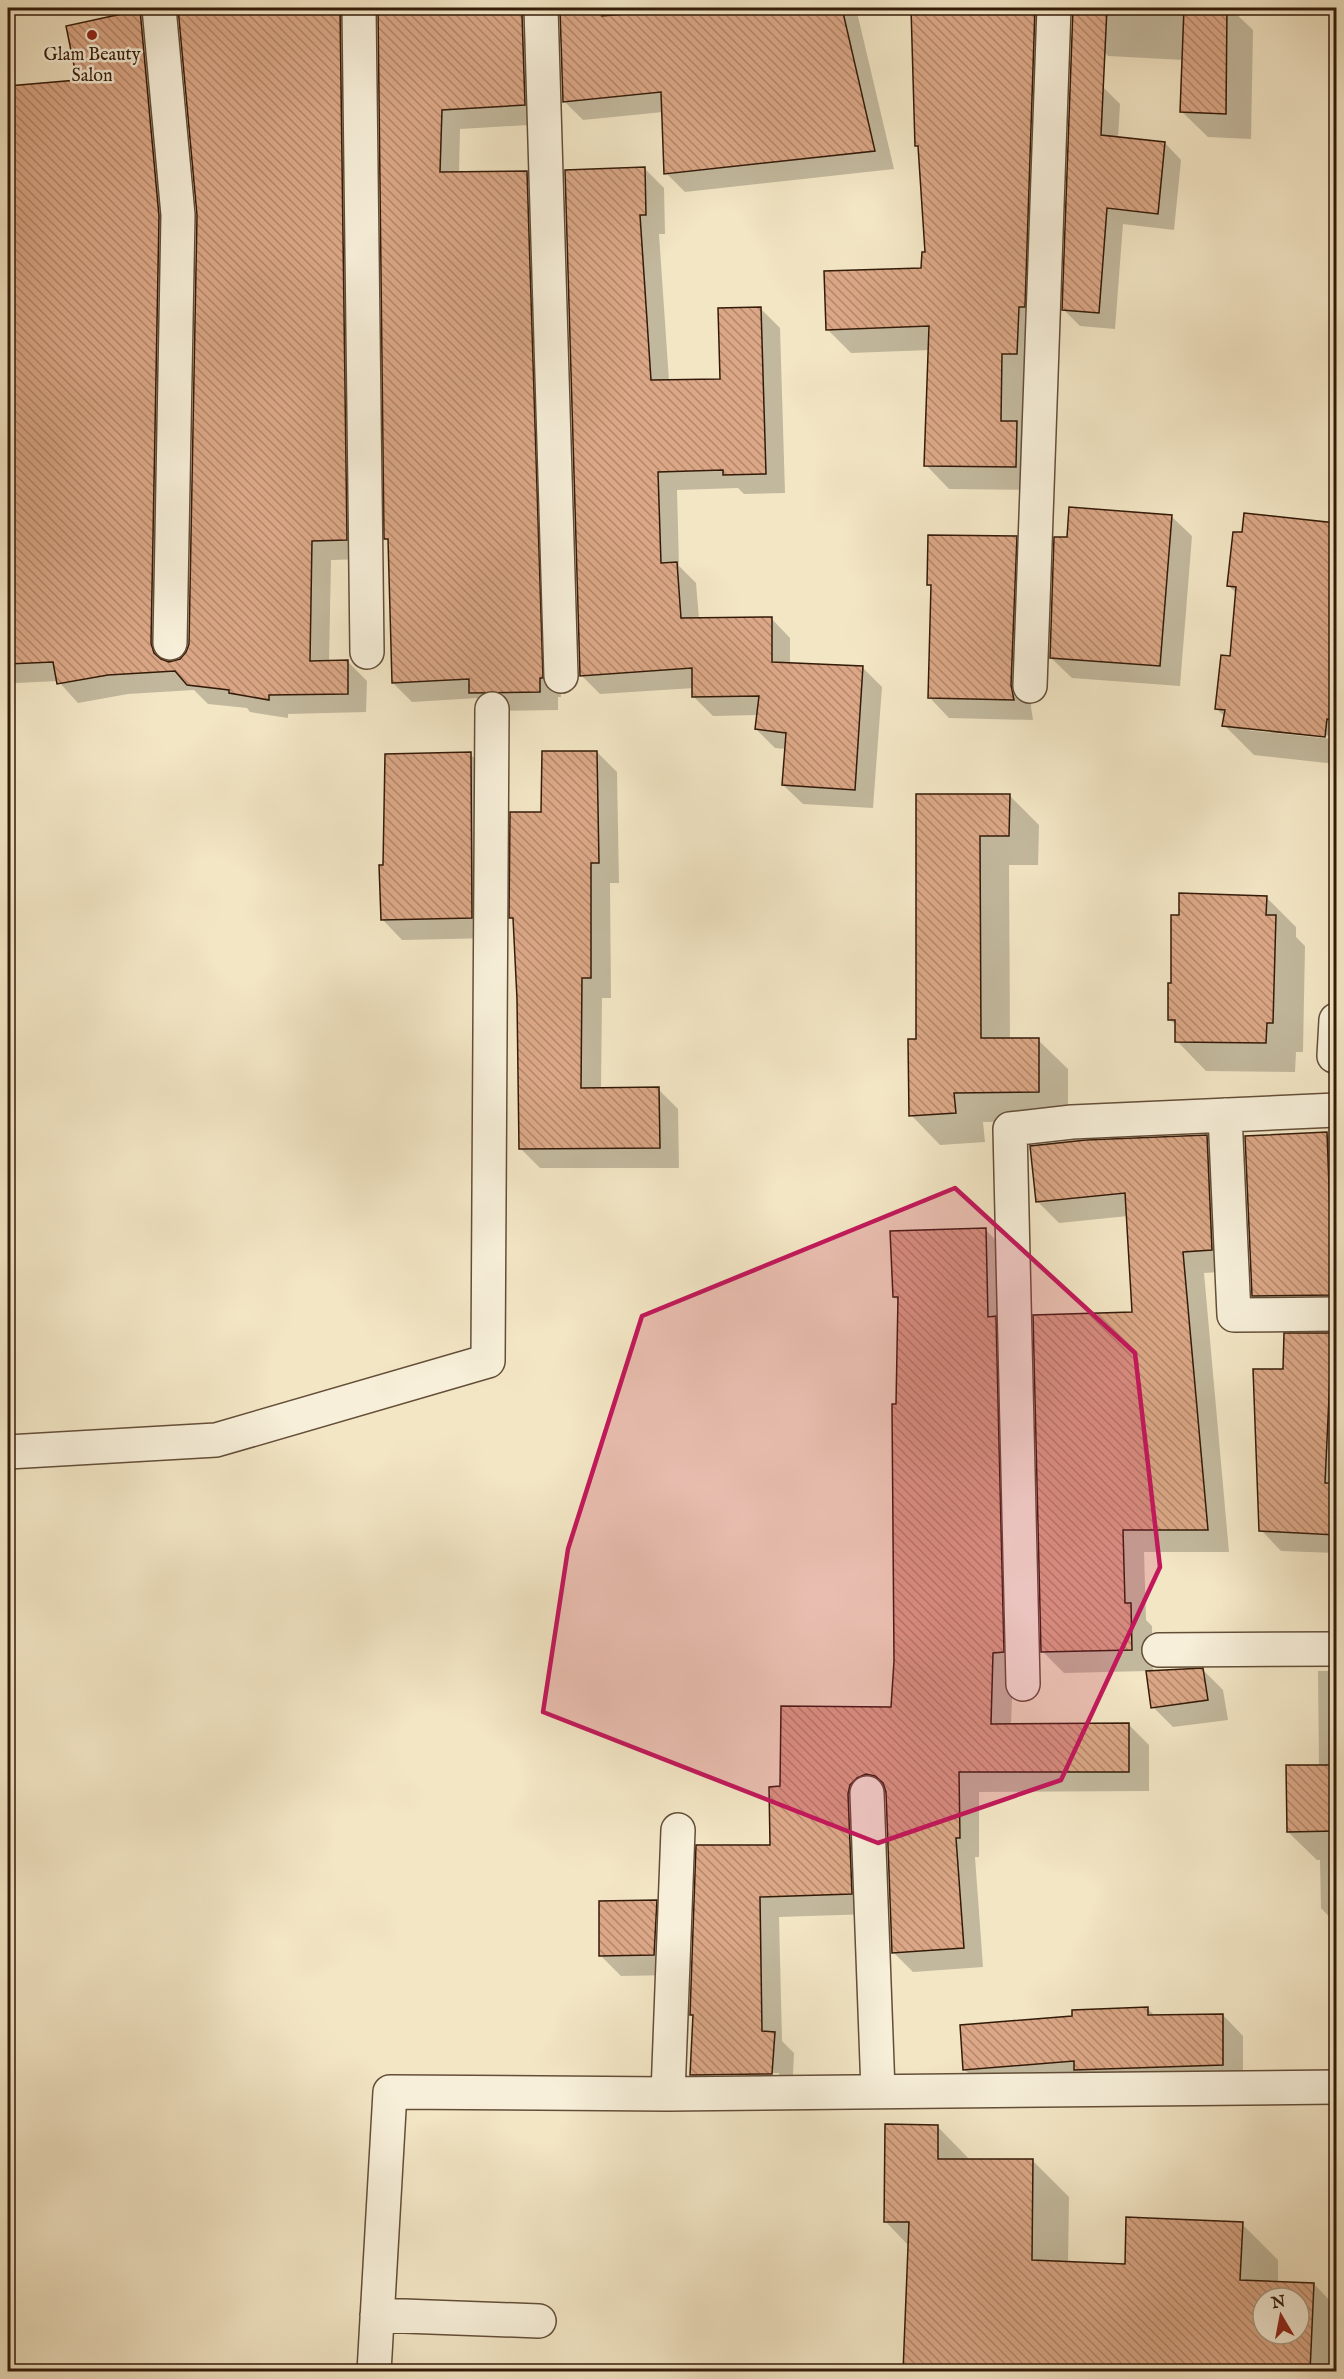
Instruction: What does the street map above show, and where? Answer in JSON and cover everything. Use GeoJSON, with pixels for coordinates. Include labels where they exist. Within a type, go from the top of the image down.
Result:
{"type":"FeatureCollection","features":[{"type":"Feature","properties":{"kind":"street"},"geometry":{"type":"LineString","coordinates":[[159,8],[178,214],[170,643]]}},
{"type":"Feature","properties":{"kind":"street"},"geometry":{"type":"LineString","coordinates":[[359,8],[367,652]]}},
{"type":"Feature","properties":{"kind":"street"},"geometry":{"type":"LineString","coordinates":[[541,8],[561,676]]}},
{"type":"Feature","properties":{"kind":"street"},"geometry":{"type":"LineString","coordinates":[[1030,686],[1054,8]]}},
{"type":"Feature","properties":{"kind":"street"},"geometry":{"type":"LineString","coordinates":[[8,1452],[216,1440],[488,1361],[492,709]]}},
{"type":"Feature","properties":{"kind":"street"},"geometry":{"type":"LineString","coordinates":[[1334,1056],[1336,1020]]}},
{"type":"Feature","properties":{"kind":"street"},"geometry":{"type":"LineString","coordinates":[[1023,1684],[1010,1128],[1072,1122],[1336,1110]]}},
{"type":"Feature","properties":{"kind":"street"},"geometry":{"type":"LineString","coordinates":[[1225,1115],[1234,1315],[1336,1314]]}},
{"type":"Feature","properties":{"kind":"street"},"geometry":{"type":"LineString","coordinates":[[1159,1650],[1336,1649]]}},
{"type":"Feature","properties":{"kind":"street"},"geometry":{"type":"LineString","coordinates":[[867,1793],[878,2091]]}},
{"type":"Feature","properties":{"kind":"street"},"geometry":{"type":"LineString","coordinates":[[668,2094],[678,1830]]}},
{"type":"Feature","properties":{"kind":"street"},"geometry":{"type":"LineString","coordinates":[[374,2372],[390,2092],[668,2094],[1336,2087]]}},
{"type":"Feature","properties":{"kind":"street"},"geometry":{"type":"LineString","coordinates":[[377,2315],[539,2322]]}},
{"type":"Feature","properties":{"kind":"highlighted area"},"geometry":{"type":"Polygon","coordinates":[[[955,1188],[1135,1353],[1160,1567],[1061,1780],[878,1843],[543,1712],[568,1549],[642,1316],[955,1188]]]}},
{"type":"Feature","properties":{"kind":"building"},"geometry":{"type":"Polygon","coordinates":[[[178,8],[340,8],[347,540],[312,541],[310,661],[348,660],[348,694],[269,695],[269,700],[229,693],[229,690],[187,685],[175,671],[108,675],[57,684],[53,662],[8,664],[8,86],[77,80],[66,26],[140,10],[159,216],[151,643],[154,653],[169,662],[180,659],[189,644],[197,215],[178,8]]]}},
{"type":"Feature","properties":{"kind":"building"},"geometry":{"type":"Polygon","coordinates":[[[378,8],[445,8],[445,11],[520,9],[522,15],[525,105],[442,110],[440,172],[527,171],[543,678],[540,678],[540,692],[469,693],[469,679],[392,683],[388,539],[384,539],[378,8]]]}},
{"type":"Feature","properties":{"kind":"building"},"geometry":{"type":"Polygon","coordinates":[[[602,8],[602,16],[698,8],[842,8],[875,151],[664,174],[661,92],[563,102],[560,10],[602,8]]]}},
{"type":"Feature","properties":{"kind":"building"},"geometry":{"type":"Polygon","coordinates":[[[911,8],[1035,8],[1025,307],[1019,307],[1017,354],[1002,354],[1001,421],[1017,421],[1016,467],[924,466],[929,326],[826,330],[824,271],[921,268],[922,252],[925,252],[918,146],[915,146],[911,8]]]}},
{"type":"Feature","properties":{"kind":"building"},"geometry":{"type":"Polygon","coordinates":[[[1073,8],[1107,8],[1101,135],[1165,142],[1158,214],[1107,208],[1099,313],[1062,310],[1073,8]]]}},
{"type":"Feature","properties":{"kind":"building"},"geometry":{"type":"Polygon","coordinates":[[[1184,8],[1227,8],[1226,114],[1180,112],[1184,8]]]}},
{"type":"Feature","properties":{"kind":"building"},"geometry":{"type":"Polygon","coordinates":[[[645,167],[646,215],[640,215],[651,380],[720,379],[718,308],[761,307],[766,474],[723,475],[723,470],[658,472],[661,563],[677,562],[681,618],[772,617],[772,662],[863,666],[855,790],[782,785],[786,733],[755,729],[759,696],[692,697],[692,668],[580,676],[565,170],[645,167]]]}},
{"type":"Feature","properties":{"kind":"building"},"geometry":{"type":"Polygon","coordinates":[[[1069,507],[1172,515],[1160,666],[1050,658],[1054,537],[1067,537],[1069,507]]]}},
{"type":"Feature","properties":{"kind":"building"},"geometry":{"type":"Polygon","coordinates":[[[1244,513],[1336,523],[1336,720],[1327,719],[1325,737],[1222,726],[1225,710],[1215,709],[1221,655],[1230,656],[1236,587],[1227,586],[1233,532],[1242,532],[1244,513]]]}},
{"type":"Feature","properties":{"kind":"building"},"geometry":{"type":"Polygon","coordinates":[[[928,535],[1017,536],[1011,685],[1014,700],[928,698],[931,585],[927,585],[928,535]]]}},
{"type":"Feature","properties":{"kind":"building"},"geometry":{"type":"Polygon","coordinates":[[[542,751],[597,751],[599,863],[591,863],[591,978],[582,978],[581,1088],[659,1087],[660,1148],[519,1149],[517,999],[513,918],[509,918],[510,812],[541,812],[542,751]]]}},
{"type":"Feature","properties":{"kind":"building"},"geometry":{"type":"Polygon","coordinates":[[[471,752],[472,918],[381,920],[379,865],[383,865],[385,754],[471,752]]]}},
{"type":"Feature","properties":{"kind":"building"},"geometry":{"type":"Polygon","coordinates":[[[916,794],[1010,794],[1009,836],[980,836],[981,1038],[1039,1038],[1039,1092],[954,1093],[956,1113],[909,1116],[908,1039],[916,1039],[916,794]]]}},
{"type":"Feature","properties":{"kind":"building"},"geometry":{"type":"Polygon","coordinates":[[[1179,893],[1267,896],[1266,915],[1276,915],[1273,1023],[1267,1023],[1266,1043],[1175,1042],[1175,1020],[1168,1020],[1168,983],[1171,983],[1171,915],[1179,915],[1179,893]]]}},
{"type":"Feature","properties":{"kind":"building"},"geometry":{"type":"Polygon","coordinates":[[[1327,1132],[1333,1295],[1252,1296],[1245,1136],[1327,1132]]]}},
{"type":"Feature","properties":{"kind":"building"},"geometry":{"type":"Polygon","coordinates":[[[1207,1135],[1212,1250],[1183,1252],[1208,1530],[1123,1530],[1125,1603],[1131,1603],[1132,1650],[1041,1652],[1033,1315],[1132,1312],[1125,1193],[1036,1202],[1030,1146],[1086,1140],[1207,1135]]]}},
{"type":"Feature","properties":{"kind":"building"},"geometry":{"type":"Polygon","coordinates":[[[986,1228],[988,1317],[996,1316],[1004,1652],[993,1653],[991,1724],[1129,1723],[1129,1772],[959,1772],[960,1838],[956,1838],[964,1948],[892,1953],[886,1792],[883,1783],[875,1776],[866,1774],[857,1778],[850,1785],[848,1794],[852,1894],[760,1897],[762,2031],[775,2032],[772,2074],[690,2075],[696,1845],[770,1845],[769,1787],[780,1786],[781,1706],[891,1707],[894,1661],[892,1404],[896,1404],[898,1297],[893,1297],[890,1231],[986,1228]]]}},
{"type":"Feature","properties":{"kind":"building"},"geometry":{"type":"Polygon","coordinates":[[[1284,1333],[1332,1333],[1325,1483],[1336,1483],[1336,1535],[1259,1531],[1253,1369],[1283,1369],[1284,1333]]]}},
{"type":"Feature","properties":{"kind":"building"},"geometry":{"type":"Polygon","coordinates":[[[1203,1668],[1208,1700],[1151,1708],[1146,1671],[1203,1668]]]}},
{"type":"Feature","properties":{"kind":"building"},"geometry":{"type":"Polygon","coordinates":[[[1286,1765],[1336,1765],[1336,1831],[1287,1832],[1286,1765]]]}},
{"type":"Feature","properties":{"kind":"building"},"geometry":{"type":"Polygon","coordinates":[[[657,1900],[654,1955],[599,1956],[599,1901],[657,1900]]]}},
{"type":"Feature","properties":{"kind":"building"},"geometry":{"type":"Polygon","coordinates":[[[1148,2007],[1148,2015],[1223,2014],[1223,2065],[1074,2070],[1074,2061],[963,2070],[960,2025],[1072,2016],[1072,2010],[1148,2007]]]}},
{"type":"Feature","properties":{"kind":"building"},"geometry":{"type":"Polygon","coordinates":[[[885,2124],[938,2125],[938,2159],[1033,2159],[1032,2260],[1125,2264],[1126,2217],[1243,2222],[1240,2280],[1314,2283],[1310,2372],[903,2372],[909,2222],[884,2222],[885,2124]]]}},
{"type":"Feature","properties":{"kind":"place","name":"Glam Beauty Salon"},"geometry":{"type":"Point","coordinates":[92,35]}}]}
